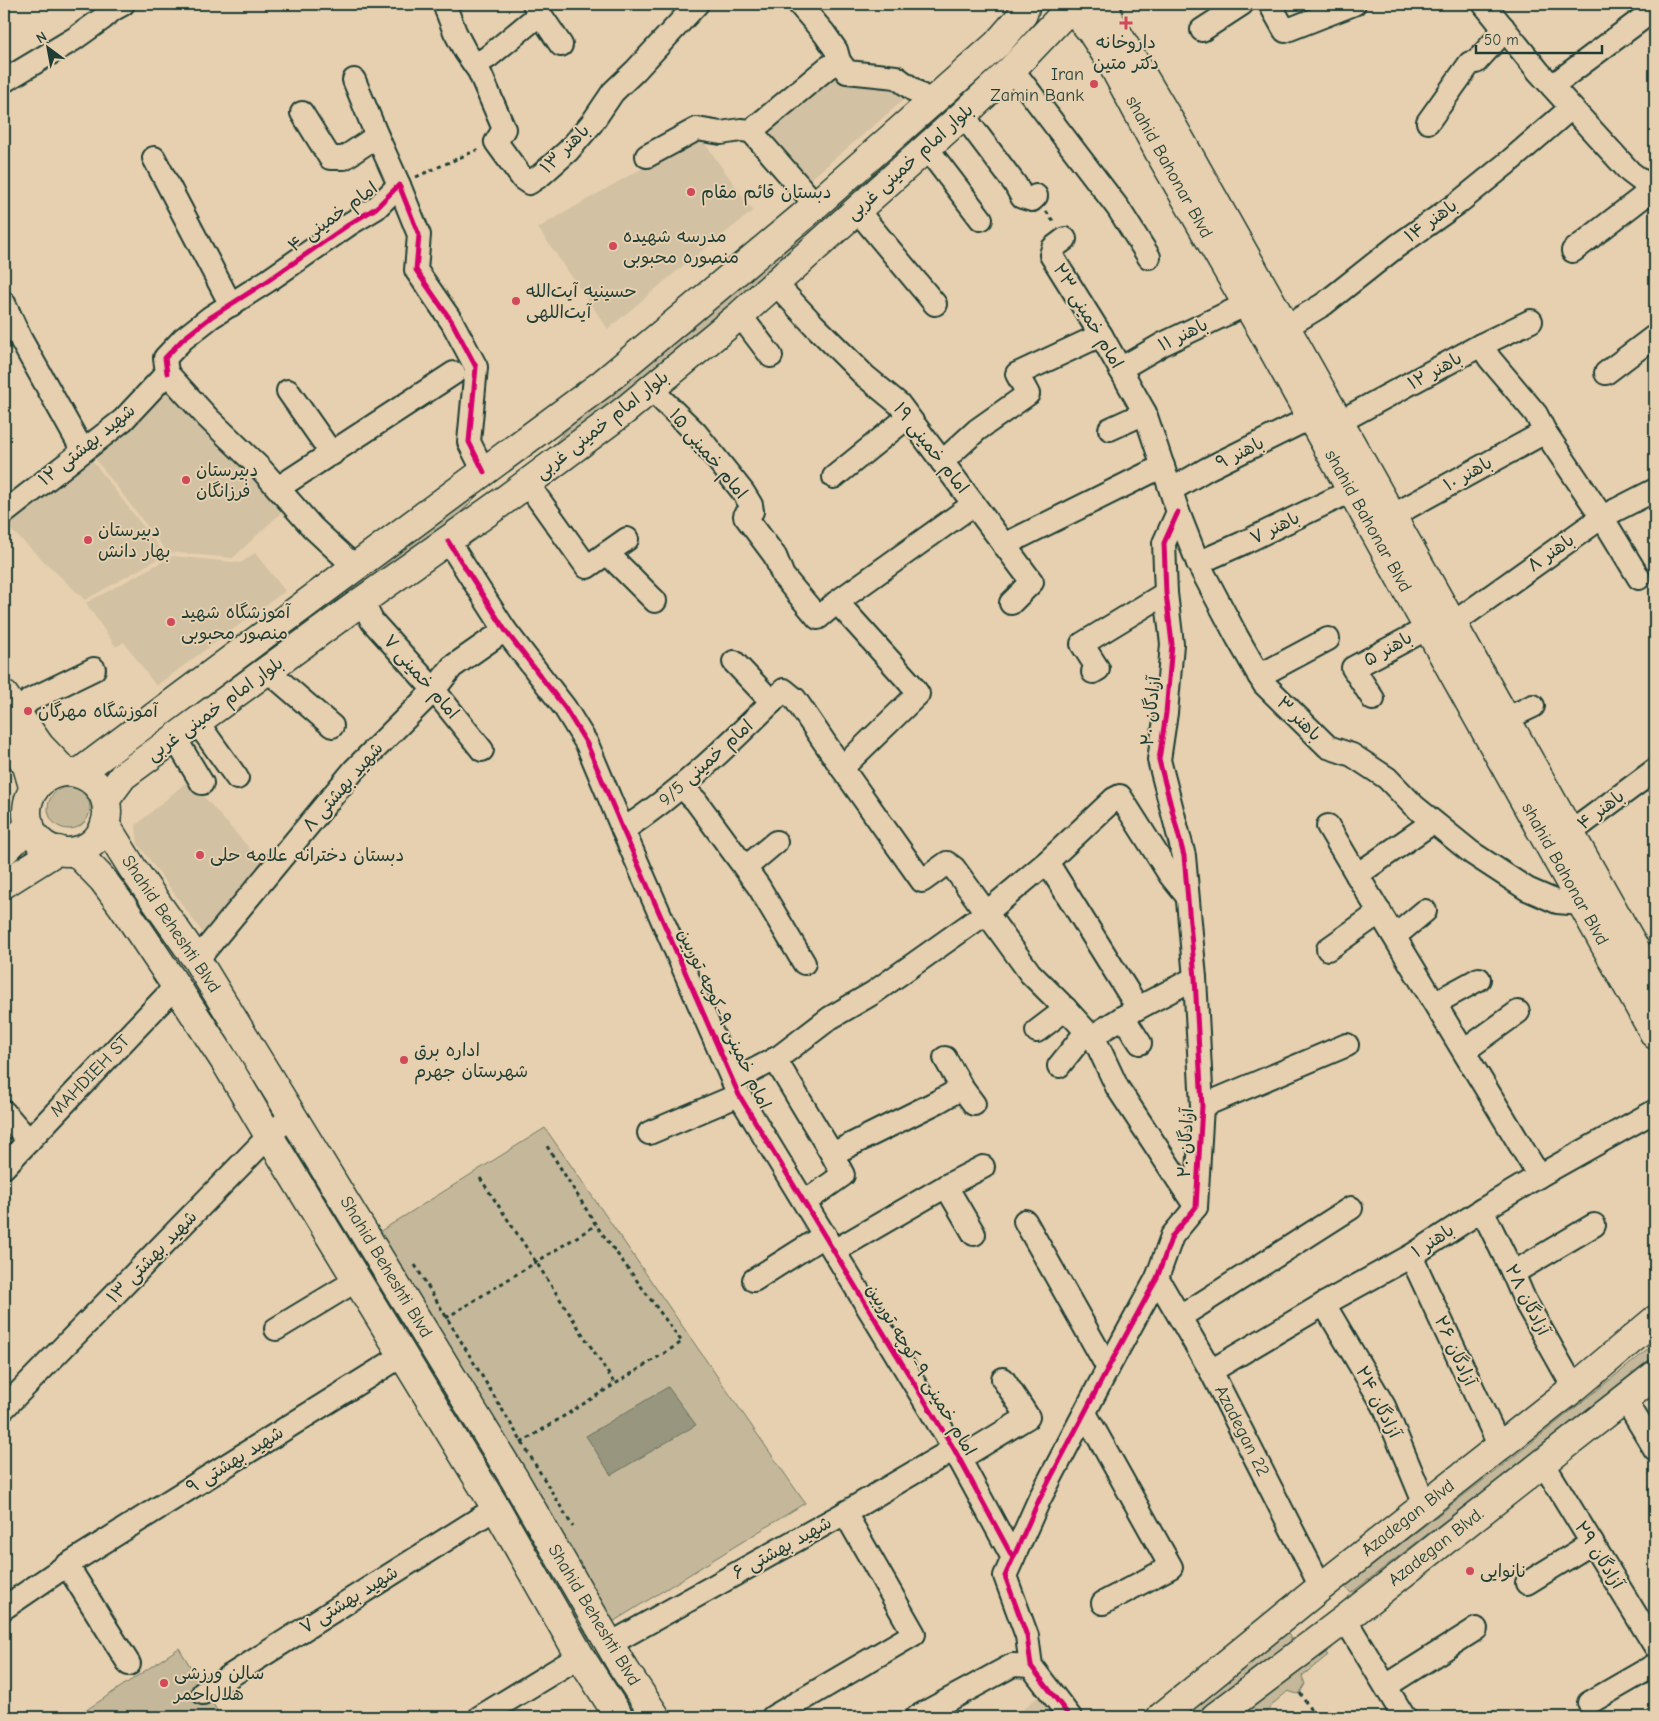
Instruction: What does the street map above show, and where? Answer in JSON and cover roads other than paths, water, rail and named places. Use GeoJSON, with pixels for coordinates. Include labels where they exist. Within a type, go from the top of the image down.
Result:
{"type":"FeatureCollection","features":[{"type":"Feature","properties":{"kind":"main road","name":"بلوار امام خمینی غربی"},"geometry":{"type":"LineString","coordinates":[[72,773],[602,384],[815,204],[997,44],[1023,14],[1026,4]]}},
{"type":"Feature","properties":{"kind":"main road","name":"shahid Bahonar Blvd"},"geometry":{"type":"LineString","coordinates":[[1104,4],[1110,21],[1172,125],[1392,516],[1437,629],[1506,719],[1655,984]]}},
{"type":"Feature","properties":{"kind":"main road","name":"بلوار امام خمینی غربی"},"geometry":{"type":"LineString","coordinates":[[105,811],[123,776],[624,411],[740,315],[1012,69],[1068,7]]}},
{"type":"Feature","properties":{"kind":"main road","name":"shahid Bahonar Blvd"},"geometry":{"type":"LineString","coordinates":[[1068,7],[1091,31],[1111,62],[1159,152],[1247,304],[1351,491],[1437,629],[1582,904],[1655,1034]]}},
{"type":"Feature","properties":{"kind":"main road"},"geometry":{"type":"LineString","coordinates":[[484,472],[516,491]]}},
{"type":"Feature","properties":{"kind":"main road"},"geometry":{"type":"LineString","coordinates":[[8,713],[40,746],[72,773]]}},
{"type":"Feature","properties":{"kind":"main road"},"geometry":{"type":"LineString","coordinates":[[8,713],[28,766],[34,790]]}},
{"type":"Feature","properties":{"kind":"main road"},"geometry":{"type":"LineString","coordinates":[[4,884],[67,851],[86,847],[97,838],[105,811],[100,787],[90,778],[72,773],[50,776],[40,783],[34,790],[28,804],[30,825],[37,838],[47,846],[67,851]]}},
{"type":"Feature","properties":{"kind":"main road","name":"Shahid Beheshti Blvd"},"geometry":{"type":"LineString","coordinates":[[105,811],[133,869],[197,960],[515,1480],[610,1644],[656,1717]]}},
{"type":"Feature","properties":{"kind":"main road"},"geometry":{"type":"LineString","coordinates":[[4,851],[30,825]]}},
{"type":"Feature","properties":{"kind":"main road","name":"Shahid Beheshti Blvd"},"geometry":{"type":"LineString","coordinates":[[67,851],[103,880],[226,1063],[496,1508],[580,1656],[619,1717]]}},
{"type":"Feature","properties":{"kind":"main road","name":"َAzadegan Blvd"},"geometry":{"type":"LineString","coordinates":[[1161,1717],[1425,1504],[1574,1388],[1655,1320]]}},
{"type":"Feature","properties":{"kind":"main road","name":"Azadegan Blvd."},"geometry":{"type":"LineString","coordinates":[[1215,1717],[1345,1619],[1655,1374]]}},
{"type":"Feature","properties":{"kind":"main road"},"geometry":{"type":"LineString","coordinates":[[1321,1587],[1345,1619]]}},
{"type":"Feature","properties":{"kind":"main road"},"geometry":{"type":"LineString","coordinates":[[580,1656],[610,1644]]}},
{"type":"Feature","properties":{"kind":"street"},"geometry":{"type":"LineString","coordinates":[[444,4],[455,32],[475,65],[488,57],[537,9],[562,45]]}},
{"type":"Feature","properties":{"kind":"street","name":"باهنر ۱۳"},"geometry":{"type":"LineString","coordinates":[[475,65],[504,129],[496,142],[523,179],[529,183],[568,151],[592,123],[614,92],[697,4]]}},
{"type":"Feature","properties":{"kind":"street"},"geometry":{"type":"LineString","coordinates":[[799,4],[836,50],[839,61],[846,72],[896,77],[930,103]]}},
{"type":"Feature","properties":{"kind":"street"},"geometry":{"type":"LineString","coordinates":[[1202,30],[1242,4]]}},
{"type":"Feature","properties":{"kind":"street"},"geometry":{"type":"LineString","coordinates":[[1270,4],[1285,31],[1354,4]]}},
{"type":"Feature","properties":{"kind":"street"},"geometry":{"type":"LineString","coordinates":[[1484,4],[1571,108],[1630,172],[1654,190],[1573,251]]}},
{"type":"Feature","properties":{"kind":"street"},"geometry":{"type":"LineString","coordinates":[[4,81],[74,40],[102,19],[114,6]]}},
{"type":"Feature","properties":{"kind":"street"},"geometry":{"type":"LineString","coordinates":[[1552,86],[1655,9]]}},
{"type":"Feature","properties":{"kind":"street"},"geometry":{"type":"LineString","coordinates":[[1428,122],[1470,63],[1476,62],[1495,41],[1503,28]]}},
{"type":"Feature","properties":{"kind":"street"},"geometry":{"type":"LineString","coordinates":[[751,131],[827,68],[839,61]]}},
{"type":"Feature","properties":{"kind":"street"},"geometry":{"type":"LineString","coordinates":[[1012,69],[1118,208],[1148,257]]}},
{"type":"Feature","properties":{"kind":"street"},"geometry":{"type":"LineString","coordinates":[[354,80],[399,185]]}},
{"type":"Feature","properties":{"kind":"street","name":"باهنر ۱۴"},"geometry":{"type":"LineString","coordinates":[[1286,327],[1324,304],[1397,246],[1458,203],[1571,108]]}},
{"type":"Feature","properties":{"kind":"street"},"geometry":{"type":"LineString","coordinates":[[302,113],[330,158],[344,158],[377,136]]}},
{"type":"Feature","properties":{"kind":"street"},"geometry":{"type":"LineString","coordinates":[[963,115],[1016,184],[1022,197],[1032,200],[1036,196]]}},
{"type":"Feature","properties":{"kind":"street"},"geometry":{"type":"LineString","coordinates":[[647,156],[697,129],[722,133],[741,130],[751,131],[815,204]]}},
{"type":"Feature","properties":{"kind":"street"},"geometry":{"type":"LineString","coordinates":[[926,146],[981,219]]}},
{"type":"Feature","properties":{"kind":"street"},"geometry":{"type":"LineString","coordinates":[[154,158],[231,305]]}},
{"type":"Feature","properties":{"kind":"street","name":"امام خمینی ۴"},"geometry":{"type":"LineString","coordinates":[[167,373],[165,358],[183,339],[211,317],[376,208],[399,185],[419,235],[416,270],[452,322],[476,367],[468,442],[484,472]]}},
{"type":"Feature","properties":{"kind":"street"},"geometry":{"type":"LineString","coordinates":[[856,210],[935,304]]}},
{"type":"Feature","properties":{"kind":"street","name":"امام خمینی ۲۳"},"geometry":{"type":"LineString","coordinates":[[1065,239],[1052,248],[1051,255],[1101,335],[1145,413]]}},
{"type":"Feature","properties":{"kind":"street","name":"امام خمینی ۱۹"},"geometry":{"type":"LineString","coordinates":[[775,283],[814,326],[865,376],[898,404],[1032,582],[1011,604]]}},
{"type":"Feature","properties":{"kind":"street"},"geometry":{"type":"LineString","coordinates":[[4,303],[20,338],[82,451]]}},
{"type":"Feature","properties":{"kind":"street","name":"باهنر ۱۱"},"geometry":{"type":"LineString","coordinates":[[1120,369],[1157,347],[1247,304]]}},
{"type":"Feature","properties":{"kind":"street"},"geometry":{"type":"LineString","coordinates":[[740,315],[771,356]]}},
{"type":"Feature","properties":{"kind":"street","name":"باهنر ۱۲"},"geometry":{"type":"LineString","coordinates":[[1339,422],[1481,345],[1531,321]]}},
{"type":"Feature","properties":{"kind":"street"},"geometry":{"type":"LineString","coordinates":[[942,462],[977,430],[1028,394],[1017,374],[1101,335]]}},
{"type":"Feature","properties":{"kind":"street"},"geometry":{"type":"LineString","coordinates":[[1606,373],[1655,336]]}},
{"type":"Feature","properties":{"kind":"street"},"geometry":{"type":"LineString","coordinates":[[1481,345],[1490,359],[1536,414],[1545,432],[1602,517],[1639,578]]}},
{"type":"Feature","properties":{"kind":"street"},"geometry":{"type":"LineString","coordinates":[[167,373],[208,418],[262,469],[312,527],[355,566]]}},
{"type":"Feature","properties":{"kind":"street","name":"شهید بهشتی ۱۲"},"geometry":{"type":"LineString","coordinates":[[4,512],[123,420],[167,373]]}},
{"type":"Feature","properties":{"kind":"street"},"geometry":{"type":"LineString","coordinates":[[278,488],[454,373]]}},
{"type":"Feature","properties":{"kind":"street","name":"امام خمینی ۱۵"},"geometry":{"type":"LineString","coordinates":[[651,389],[696,433],[743,492],[751,505],[752,511],[745,516],[775,556],[783,576],[818,618],[837,602]]}},
{"type":"Feature","properties":{"kind":"street"},"geometry":{"type":"LineString","coordinates":[[288,391],[332,454]]}},
{"type":"Feature","properties":{"kind":"street"},"geometry":{"type":"LineString","coordinates":[[1110,429],[1145,413]]}},
{"type":"Feature","properties":{"kind":"street","name":"باهنر ۳"},"geometry":{"type":"LineString","coordinates":[[1145,413],[1178,512],[1198,562],[1264,684],[1328,747],[1352,756],[1388,778],[1414,806],[1472,853],[1527,889],[1557,902],[1582,904]]}},
{"type":"Feature","properties":{"kind":"street"},"geometry":{"type":"LineString","coordinates":[[834,477],[908,417]]}},
{"type":"Feature","properties":{"kind":"street","name":"باهنر ۹"},"geometry":{"type":"LineString","coordinates":[[1171,490],[1207,469],[1310,418]]}},
{"type":"Feature","properties":{"kind":"street","name":"باهنر ۱۰"},"geometry":{"type":"LineString","coordinates":[[1392,516],[1545,432]]}},
{"type":"Feature","properties":{"kind":"street"},"geometry":{"type":"LineString","coordinates":[[1004,545],[1163,466]]}},
{"type":"Feature","properties":{"kind":"street","name":"باهنر ۸"},"geometry":{"type":"LineString","coordinates":[[1437,629],[1602,517],[1655,490]]}},
{"type":"Feature","properties":{"kind":"street"},"geometry":{"type":"LineString","coordinates":[[516,491],[587,567],[627,539]]}},
{"type":"Feature","properties":{"kind":"street","name":"باهنر ۷"},"geometry":{"type":"LineString","coordinates":[[1198,562],[1351,491]]}},
{"type":"Feature","properties":{"kind":"street"},"geometry":{"type":"LineString","coordinates":[[842,768],[918,694],[837,602],[974,504]]}},
{"type":"Feature","properties":{"kind":"street","name":"آزادگان ۲۰"},"geometry":{"type":"LineString","coordinates":[[1178,512],[1164,543],[1166,593],[1172,644],[1166,714],[1159,760],[1184,856],[1196,978],[1202,1106],[1196,1207]]}},
{"type":"Feature","properties":{"kind":"street","name":"امام خمینی ۹-کوچه توربین"},"geometry":{"type":"LineString","coordinates":[[448,540],[505,630],[565,708],[587,744],[736,1088],[957,1454],[1012,1558]]}},
{"type":"Feature","properties":{"kind":"street"},"geometry":{"type":"LineString","coordinates":[[607,553],[655,601]]}},
{"type":"Feature","properties":{"kind":"street"},"geometry":{"type":"LineString","coordinates":[[1093,672],[1098,669],[1082,644],[1166,593]]}},
{"type":"Feature","properties":{"kind":"street","name":"امام خمینی ۷"},"geometry":{"type":"LineString","coordinates":[[362,601],[372,621],[434,690],[482,750]]}},
{"type":"Feature","properties":{"kind":"street","name":"باهنر ۵"},"geometry":{"type":"LineString","coordinates":[[1373,699],[1354,668],[1437,629]]}},
{"type":"Feature","properties":{"kind":"street","name":"شهید بهشتی ۸"},"geometry":{"type":"LineString","coordinates":[[197,960],[354,770],[434,690],[452,667],[505,630]]}},
{"type":"Feature","properties":{"kind":"street"},"geometry":{"type":"LineString","coordinates":[[1259,676],[1328,639]]}},
{"type":"Feature","properties":{"kind":"street"},"geometry":{"type":"LineString","coordinates":[[734,662],[778,696],[794,698],[922,881],[947,863],[954,868],[1030,973],[1096,1042],[1117,1087],[1196,1207],[1172,1236],[1158,1278],[1108,1368],[1039,1500],[1004,1576],[1027,1636],[1031,1666],[1070,1717]]}},
{"type":"Feature","properties":{"kind":"street"},"geometry":{"type":"LineString","coordinates":[[8,713],[30,700],[94,669]]}},
{"type":"Feature","properties":{"kind":"street"},"geometry":{"type":"LineString","coordinates":[[267,670],[332,726]]}},
{"type":"Feature","properties":{"kind":"street","name":"امام خمینی 9/5"},"geometry":{"type":"LineString","coordinates":[[623,830],[652,812],[682,787],[778,696]]}},
{"type":"Feature","properties":{"kind":"street"},"geometry":{"type":"LineString","coordinates":[[1506,719],[1532,706]]}},
{"type":"Feature","properties":{"kind":"street"},"geometry":{"type":"LineString","coordinates":[[197,722],[237,778]]}},
{"type":"Feature","properties":{"kind":"street"},"geometry":{"type":"LineString","coordinates":[[587,744],[588,736],[693,989]]}},
{"type":"Feature","properties":{"kind":"street"},"geometry":{"type":"LineString","coordinates":[[175,738],[202,783]]}},
{"type":"Feature","properties":{"kind":"street","name":"باهنر ۴"},"geometry":{"type":"LineString","coordinates":[[1570,833],[1655,770]]}},
{"type":"Feature","properties":{"kind":"street"},"geometry":{"type":"LineString","coordinates":[[682,787],[696,802],[759,887],[804,963]]}},
{"type":"Feature","properties":{"kind":"street"},"geometry":{"type":"LineString","coordinates":[[649,1133],[736,1088],[830,1018],[873,993],[986,913],[1047,862],[1114,799],[1120,796],[1170,875],[1187,896]]}},
{"type":"Feature","properties":{"kind":"street"},"geometry":{"type":"LineString","coordinates":[[1357,875],[1433,822]]}},
{"type":"Feature","properties":{"kind":"street"},"geometry":{"type":"LineString","coordinates":[[1328,826],[1539,1176]]}},
{"type":"Feature","properties":{"kind":"street"},"geometry":{"type":"LineString","coordinates":[[745,868],[776,842]]}},
{"type":"Feature","properties":{"kind":"street"},"geometry":{"type":"LineString","coordinates":[[1047,862],[1130,1012],[1140,1043]]}},
{"type":"Feature","properties":{"kind":"street"},"geometry":{"type":"LineString","coordinates":[[1394,936],[1425,911]]}},
{"type":"Feature","properties":{"kind":"street"},"geometry":{"type":"LineString","coordinates":[[1328,949],[1380,912]]}},
{"type":"Feature","properties":{"kind":"street"},"geometry":{"type":"LineString","coordinates":[[1059,1066],[1089,1034],[1196,978]]}},
{"type":"Feature","properties":{"kind":"street"},"geometry":{"type":"LineString","coordinates":[[1435,1004],[1479,979]]}},
{"type":"Feature","properties":{"kind":"street","name":"MAHDIEH ST"},"geometry":{"type":"LineString","coordinates":[[4,1167],[176,986]]}},
{"type":"Feature","properties":{"kind":"street"},"geometry":{"type":"LineString","coordinates":[[1037,1031],[1066,1009]]}},
{"type":"Feature","properties":{"kind":"street"},"geometry":{"type":"LineString","coordinates":[[1464,1051],[1518,1012]]}},
{"type":"Feature","properties":{"kind":"street"},"geometry":{"type":"LineString","coordinates":[[1202,1106],[1347,1045]]}},
{"type":"Feature","properties":{"kind":"street"},"geometry":{"type":"LineString","coordinates":[[775,1058],[843,1175],[805,1202]]}},
{"type":"Feature","properties":{"kind":"street"},"geometry":{"type":"LineString","coordinates":[[832,1154],[939,1101],[968,1096],[945,1058]]}},
{"type":"Feature","properties":{"kind":"street","name":"باهنر ۱"},"geometry":{"type":"LineString","coordinates":[[1211,1371],[1324,1304],[1411,1256],[1539,1176],[1655,1111]]}},
{"type":"Feature","properties":{"kind":"street"},"geometry":{"type":"LineString","coordinates":[[4,1112],[29,1141]]}},
{"type":"Feature","properties":{"kind":"street","name":"شهید بهشتی ۱۳"},"geometry":{"type":"LineString","coordinates":[[8,1404],[269,1136],[292,1115]]}},
{"type":"Feature","properties":{"kind":"street"},"geometry":{"type":"LineString","coordinates":[[754,1280],[982,1167]]}},
{"type":"Feature","properties":{"kind":"street"},"geometry":{"type":"LineString","coordinates":[[946,1186],[974,1234]]}},
{"type":"Feature","properties":{"kind":"street"},"geometry":{"type":"LineString","coordinates":[[1180,1317],[1351,1208]]}},
{"type":"Feature","properties":{"kind":"street","name":"آزادگان ۲۸"},"geometry":{"type":"LineString","coordinates":[[1482,1210],[1525,1301],[1574,1388]]}},
{"type":"Feature","properties":{"kind":"street"},"geometry":{"type":"LineString","coordinates":[[1025,1221],[1108,1368]]}},
{"type":"Feature","properties":{"kind":"street"},"geometry":{"type":"LineString","coordinates":[[1513,1273],[1594,1225]]}},
{"type":"Feature","properties":{"kind":"street","name":"آزادگان ۲۶"},"geometry":{"type":"LineString","coordinates":[[1411,1256],[1500,1447]]}},
{"type":"Feature","properties":{"kind":"street","name":"Azadegan 22"},"geometry":{"type":"LineString","coordinates":[[1158,1278],[1211,1371],[1321,1587]]}},
{"type":"Feature","properties":{"kind":"street"},"geometry":{"type":"LineString","coordinates":[[276,1329],[357,1280]]}},
{"type":"Feature","properties":{"kind":"street","name":"آزادگان ۲۴"},"geometry":{"type":"LineString","coordinates":[[1324,1304],[1384,1406],[1425,1504]]}},
{"type":"Feature","properties":{"kind":"street","name":"شهید بهشتی ۹"},"geometry":{"type":"LineString","coordinates":[[4,1608],[67,1565],[402,1355]]}},
{"type":"Feature","properties":{"kind":"street","name":"شهید بهشتی ۶"},"geometry":{"type":"LineString","coordinates":[[610,1644],[845,1513],[1028,1417],[1004,1379]]}},
{"type":"Feature","properties":{"kind":"street"},"geometry":{"type":"LineString","coordinates":[[1625,1399],[1655,1449]]}},
{"type":"Feature","properties":{"kind":"street"},"geometry":{"type":"LineString","coordinates":[[1085,1413],[1171,1567],[1103,1603]]}},
{"type":"Feature","properties":{"kind":"street","name":"آزادگان ۲۹"},"geometry":{"type":"LineString","coordinates":[[1543,1463],[1655,1646]]}},
{"type":"Feature","properties":{"kind":"street","name":"شهید بهشتی ۷"},"geometry":{"type":"LineString","coordinates":[[203,1693],[496,1508]]}},
{"type":"Feature","properties":{"kind":"street"},"geometry":{"type":"LineString","coordinates":[[773,1717],[914,1634],[845,1513]]}},
{"type":"Feature","properties":{"kind":"street"},"geometry":{"type":"LineString","coordinates":[[1527,1583],[1592,1544]]}},
{"type":"Feature","properties":{"kind":"street"},"geometry":{"type":"LineString","coordinates":[[67,1565],[129,1664]]}},
{"type":"Feature","properties":{"kind":"street"},"geometry":{"type":"LineString","coordinates":[[1345,1619],[1404,1717]]}},
{"type":"Feature","properties":{"kind":"street"},"geometry":{"type":"LineString","coordinates":[[1386,1686],[1476,1629]]}},
{"type":"Feature","properties":{"kind":"street"},"geometry":{"type":"LineString","coordinates":[[480,1717],[580,1656]]}},
{"type":"Feature","properties":{"kind":"street"},"geometry":{"type":"LineString","coordinates":[[916,1717],[1013,1665],[1031,1666]]}},
{"type":"Feature","properties":{"kind":"street"},"geometry":{"type":"LineString","coordinates":[[1589,1703],[1655,1665]]}},
{"type":"Feature","properties":{"kind":"place","name":"داروخانه دکتر متین"},"geometry":{"type":"Point","coordinates":[1126,23]}},
{"type":"Feature","properties":{"kind":"place","name":"Iran Zamin Bank"},"geometry":{"type":"Point","coordinates":[1094,84]}},
{"type":"Feature","properties":{"kind":"place","name":"دبستان قائم مقام"},"geometry":{"type":"Point","coordinates":[691,192]}},
{"type":"Feature","properties":{"kind":"place","name":"مدرسه شهیده منصوره محبوبی"},"geometry":{"type":"Point","coordinates":[613,246]}},
{"type":"Feature","properties":{"kind":"place","name":"حسینیه آیت‌الله آیت‌اللهی"},"geometry":{"type":"Point","coordinates":[516,301]}},
{"type":"Feature","properties":{"kind":"place","name":"دبیرستان فرزانگان"},"geometry":{"type":"Point","coordinates":[186,480]}},
{"type":"Feature","properties":{"kind":"place","name":"دبیرستان بهار دانش"},"geometry":{"type":"Point","coordinates":[88,540]}},
{"type":"Feature","properties":{"kind":"place","name":"آموزشگاه شهید منصور محبوبی"},"geometry":{"type":"Point","coordinates":[171,622]}},
{"type":"Feature","properties":{"kind":"place","name":"آموزشگاه مهرگان"},"geometry":{"type":"Point","coordinates":[28,711]}},
{"type":"Feature","properties":{"kind":"place","name":"دبستان دخترانه علامه حلی"},"geometry":{"type":"Point","coordinates":[200,855]}},
{"type":"Feature","properties":{"kind":"place","name":"اداره برق شهرستان جهرم"},"geometry":{"type":"Point","coordinates":[404,1060]}},
{"type":"Feature","properties":{"kind":"place","name":"نانوایی"},"geometry":{"type":"Point","coordinates":[1470,1571]}},
{"type":"Feature","properties":{"kind":"place","name":"سالن ورزشی هلال‌احمر"},"geometry":{"type":"Point","coordinates":[164,1683]}}]}
